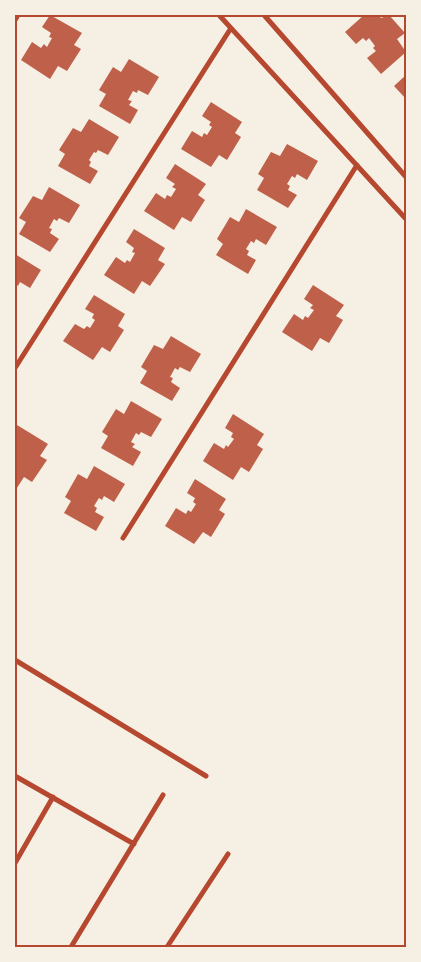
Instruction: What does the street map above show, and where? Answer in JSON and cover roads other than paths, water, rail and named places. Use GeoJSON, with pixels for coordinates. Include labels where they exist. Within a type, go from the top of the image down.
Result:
{"type":"FeatureCollection","features":[{"type":"Feature","properties":{"kind":"street"},"geometry":{"type":"LineString","coordinates":[[15,20],[18,15]]}},
{"type":"Feature","properties":{"kind":"street"},"geometry":{"type":"LineString","coordinates":[[219,15],[406,218]]}},
{"type":"Feature","properties":{"kind":"street"},"geometry":{"type":"LineString","coordinates":[[264,15],[406,176]]}},
{"type":"Feature","properties":{"kind":"street"},"geometry":{"type":"LineString","coordinates":[[15,368],[231,28]]}},
{"type":"Feature","properties":{"kind":"street"},"geometry":{"type":"LineString","coordinates":[[123,538],[357,165]]}},
{"type":"Feature","properties":{"kind":"street"},"geometry":{"type":"LineString","coordinates":[[15,660],[206,776]]}},
{"type":"Feature","properties":{"kind":"street"},"geometry":{"type":"LineString","coordinates":[[15,776],[134,844]]}},
{"type":"Feature","properties":{"kind":"street"},"geometry":{"type":"LineString","coordinates":[[71,947],[163,795]]}},
{"type":"Feature","properties":{"kind":"street"},"geometry":{"type":"LineString","coordinates":[[15,863],[53,797]]}},
{"type":"Feature","properties":{"kind":"street"},"geometry":{"type":"LineString","coordinates":[[167,947],[228,854]]}}]}
